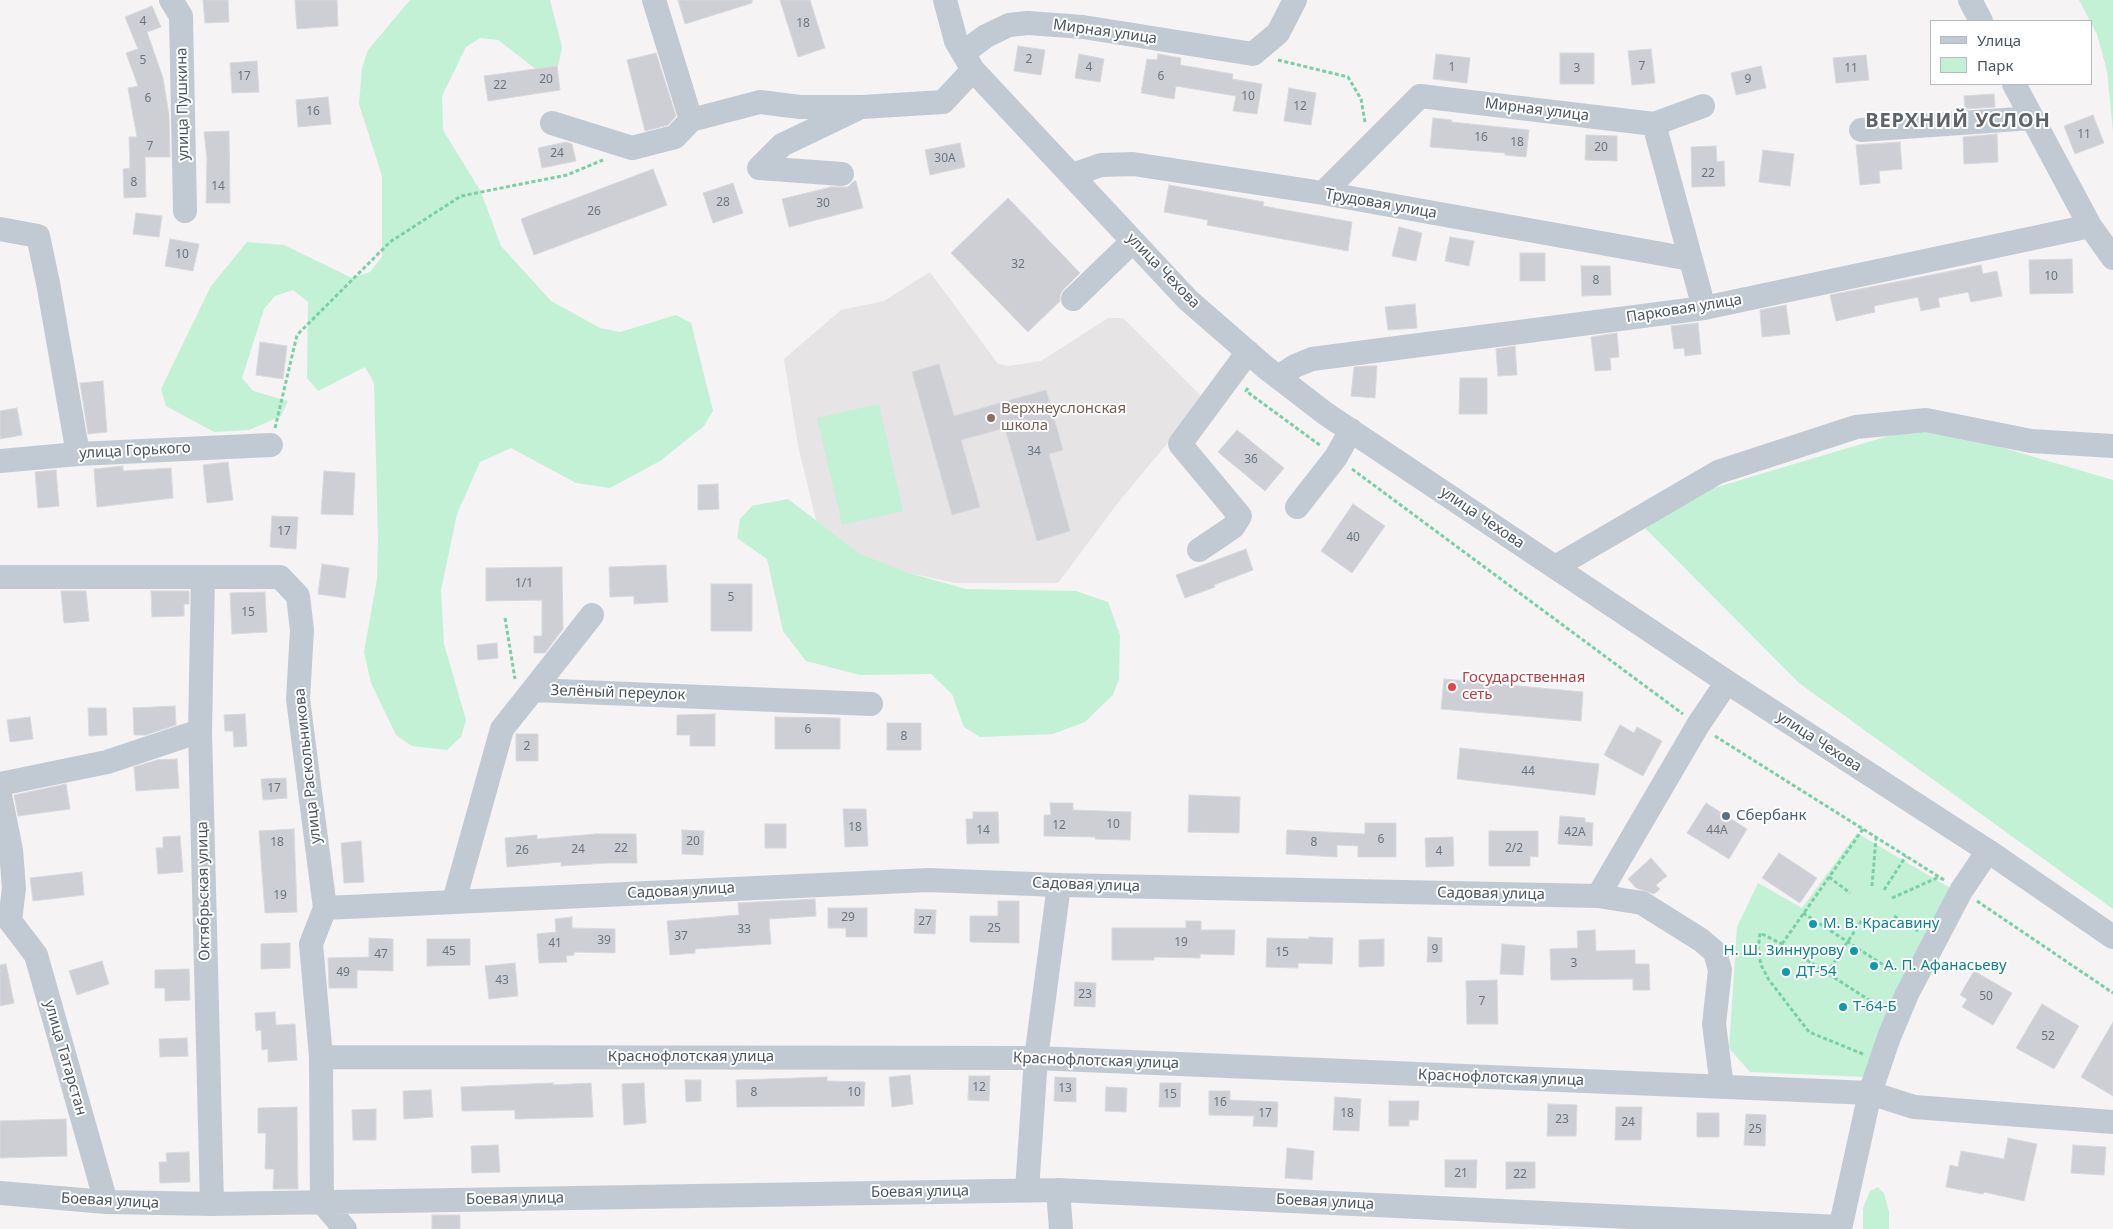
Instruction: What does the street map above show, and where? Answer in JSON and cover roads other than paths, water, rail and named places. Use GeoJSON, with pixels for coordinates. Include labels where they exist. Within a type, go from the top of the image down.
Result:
{"type":"FeatureCollection","features":[{"type":"Feature","properties":{"kind":"street","name":"улица Пушкина"},"geometry":{"type":"LineString","coordinates":[[171,0],[181,16],[185,211]]}},
{"type":"Feature","properties":{"kind":"street"},"geometry":{"type":"LineString","coordinates":[[552,123],[632,148],[675,137],[691,120],[654,0]]}},
{"type":"Feature","properties":{"kind":"street","name":"улица Чехова"},"geometry":{"type":"LineString","coordinates":[[945,0],[954,34],[968,62],[1188,300],[1264,365],[1352,430],[1555,567],[1727,682],[1988,851],[2113,937]]}},
{"type":"Feature","properties":{"kind":"street","name":"Мирная улица"},"geometry":{"type":"LineString","coordinates":[[691,120],[760,102],[800,107],[862,107],[943,102],[986,36],[1009,25],[1028,23],[1083,26],[1254,54],[1278,33],[1295,0]]}},
{"type":"Feature","properties":{"kind":"street"},"geometry":{"type":"LineString","coordinates":[[1970,0],[1980,20]]}},
{"type":"Feature","properties":{"kind":"street"},"geometry":{"type":"LineString","coordinates":[[2015,85],[2090,226],[2113,258]]}},
{"type":"Feature","properties":{"kind":"street","name":"Мирная улица"},"geometry":{"type":"LineString","coordinates":[[1323,193],[1420,96],[1654,124]]}},
{"type":"Feature","properties":{"kind":"street"},"geometry":{"type":"LineString","coordinates":[[1703,106],[1654,124],[1704,308]]}},
{"type":"Feature","properties":{"kind":"street"},"geometry":{"type":"LineString","coordinates":[[842,174],[759,168],[782,145],[862,107]]}},
{"type":"Feature","properties":{"kind":"street"},"geometry":{"type":"LineString","coordinates":[[1861,130],[2032,118]]}},
{"type":"Feature","properties":{"kind":"street","name":"Трудовая улица"},"geometry":{"type":"LineString","coordinates":[[1072,175],[1101,165],[1133,164],[1323,193],[1690,259]]}},
{"type":"Feature","properties":{"kind":"street","name":"Парковая улица"},"geometry":{"type":"LineString","coordinates":[[1264,365],[1295,366],[1312,359],[1704,308],[2090,226]]}},
{"type":"Feature","properties":{"kind":"street"},"geometry":{"type":"LineString","coordinates":[[0,229],[38,236],[78,454]]}},
{"type":"Feature","properties":{"kind":"street"},"geometry":{"type":"LineString","coordinates":[[1073,299],[1133,241]]}},
{"type":"Feature","properties":{"kind":"street"},"geometry":{"type":"LineString","coordinates":[[1200,550],[1233,527],[1240,516],[1180,444],[1264,365]]}},
{"type":"Feature","properties":{"kind":"street"},"geometry":{"type":"LineString","coordinates":[[1555,567],[1718,472],[1856,427],[1926,420],[2031,441],[2113,446]]}},
{"type":"Feature","properties":{"kind":"street"},"geometry":{"type":"LineString","coordinates":[[1297,507],[1336,457],[1352,430]]}},
{"type":"Feature","properties":{"kind":"street","name":"улица Горького"},"geometry":{"type":"LineString","coordinates":[[0,461],[78,454],[271,445]]}},
{"type":"Feature","properties":{"kind":"street","name":"улица Раскольникова"},"geometry":{"type":"LineString","coordinates":[[0,577],[280,578],[298,596],[302,630],[298,699],[325,908],[311,944],[321,1057],[322,1202]]}},
{"type":"Feature","properties":{"kind":"street","name":"Октябрьская улица"},"geometry":{"type":"LineString","coordinates":[[203,577],[200,731],[212,1204]]}},
{"type":"Feature","properties":{"kind":"street"},"geometry":{"type":"LineString","coordinates":[[454,901],[502,729],[592,615]]}},
{"type":"Feature","properties":{"kind":"street"},"geometry":{"type":"LineString","coordinates":[[1598,896],[1698,725],[1727,682]]}},
{"type":"Feature","properties":{"kind":"street","name":"Зелёный переулок"},"geometry":{"type":"LineString","coordinates":[[529,696],[871,704]]}},
{"type":"Feature","properties":{"kind":"street"},"geometry":{"type":"LineString","coordinates":[[0,784],[107,762],[200,731]]}},
{"type":"Feature","properties":{"kind":"street","name":"улица Татарстан"},"geometry":{"type":"LineString","coordinates":[[0,795],[11,850],[14,888],[5,921],[36,955],[106,1202]]}},
{"type":"Feature","properties":{"kind":"street"},"geometry":{"type":"LineString","coordinates":[[1840,1228],[1870,1093],[1888,1037],[1907,994],[1961,891],[1988,851]]}},
{"type":"Feature","properties":{"kind":"street","name":"Садовая улица"},"geometry":{"type":"LineString","coordinates":[[325,908],[928,880],[1059,885],[1598,896],[1642,903],[1701,940],[1715,952],[1720,970],[1714,1024],[1722,1087]]}},
{"type":"Feature","properties":{"kind":"street"},"geometry":{"type":"LineString","coordinates":[[1027,1190],[1036,1058],[1059,885]]}},
{"type":"Feature","properties":{"kind":"street","name":"Краснофлотская улица"},"geometry":{"type":"LineString","coordinates":[[321,1057],[1036,1058],[1870,1093],[1914,1107],[2113,1122]]}},
{"type":"Feature","properties":{"kind":"street"},"geometry":{"type":"LineString","coordinates":[[1058,1190],[1061,1229]]}},
{"type":"Feature","properties":{"kind":"street","name":"Боевая улица"},"geometry":{"type":"LineString","coordinates":[[0,1193],[106,1202],[212,1204],[1058,1190],[1840,1228]]}},
{"type":"Feature","properties":{"kind":"street"},"geometry":{"type":"LineString","coordinates":[[322,1202],[345,1229]]}},
{"type":"Feature","properties":{"kind":"place","name":"Верхнеуслонская школа"},"geometry":{"type":"Point","coordinates":[991,418]}},
{"type":"Feature","properties":{"kind":"place","name":"Государственная сеть"},"geometry":{"type":"Point","coordinates":[1452,687]}},
{"type":"Feature","properties":{"kind":"place","name":"Сбербанк"},"geometry":{"type":"Point","coordinates":[1726,816]}},
{"type":"Feature","properties":{"kind":"place","name":"М. В. Красавину"},"geometry":{"type":"Point","coordinates":[1813,924]}},
{"type":"Feature","properties":{"kind":"place","name":"Н. Ш. Зиннурову"},"geometry":{"type":"Point","coordinates":[1854,951]}},
{"type":"Feature","properties":{"kind":"place","name":"А. П. Афанасьеву"},"geometry":{"type":"Point","coordinates":[1874,966]}},
{"type":"Feature","properties":{"kind":"place","name":"ДТ-54"},"geometry":{"type":"Point","coordinates":[1786,972]}},
{"type":"Feature","properties":{"kind":"place","name":"Т-64-Б"},"geometry":{"type":"Point","coordinates":[1843,1007]}},
{"type":"Feature","properties":{"kind":"district","name":"ВЕРХНИЙ УСЛОН"},"geometry":{"type":"Point","coordinates":[1958,121]}}]}
